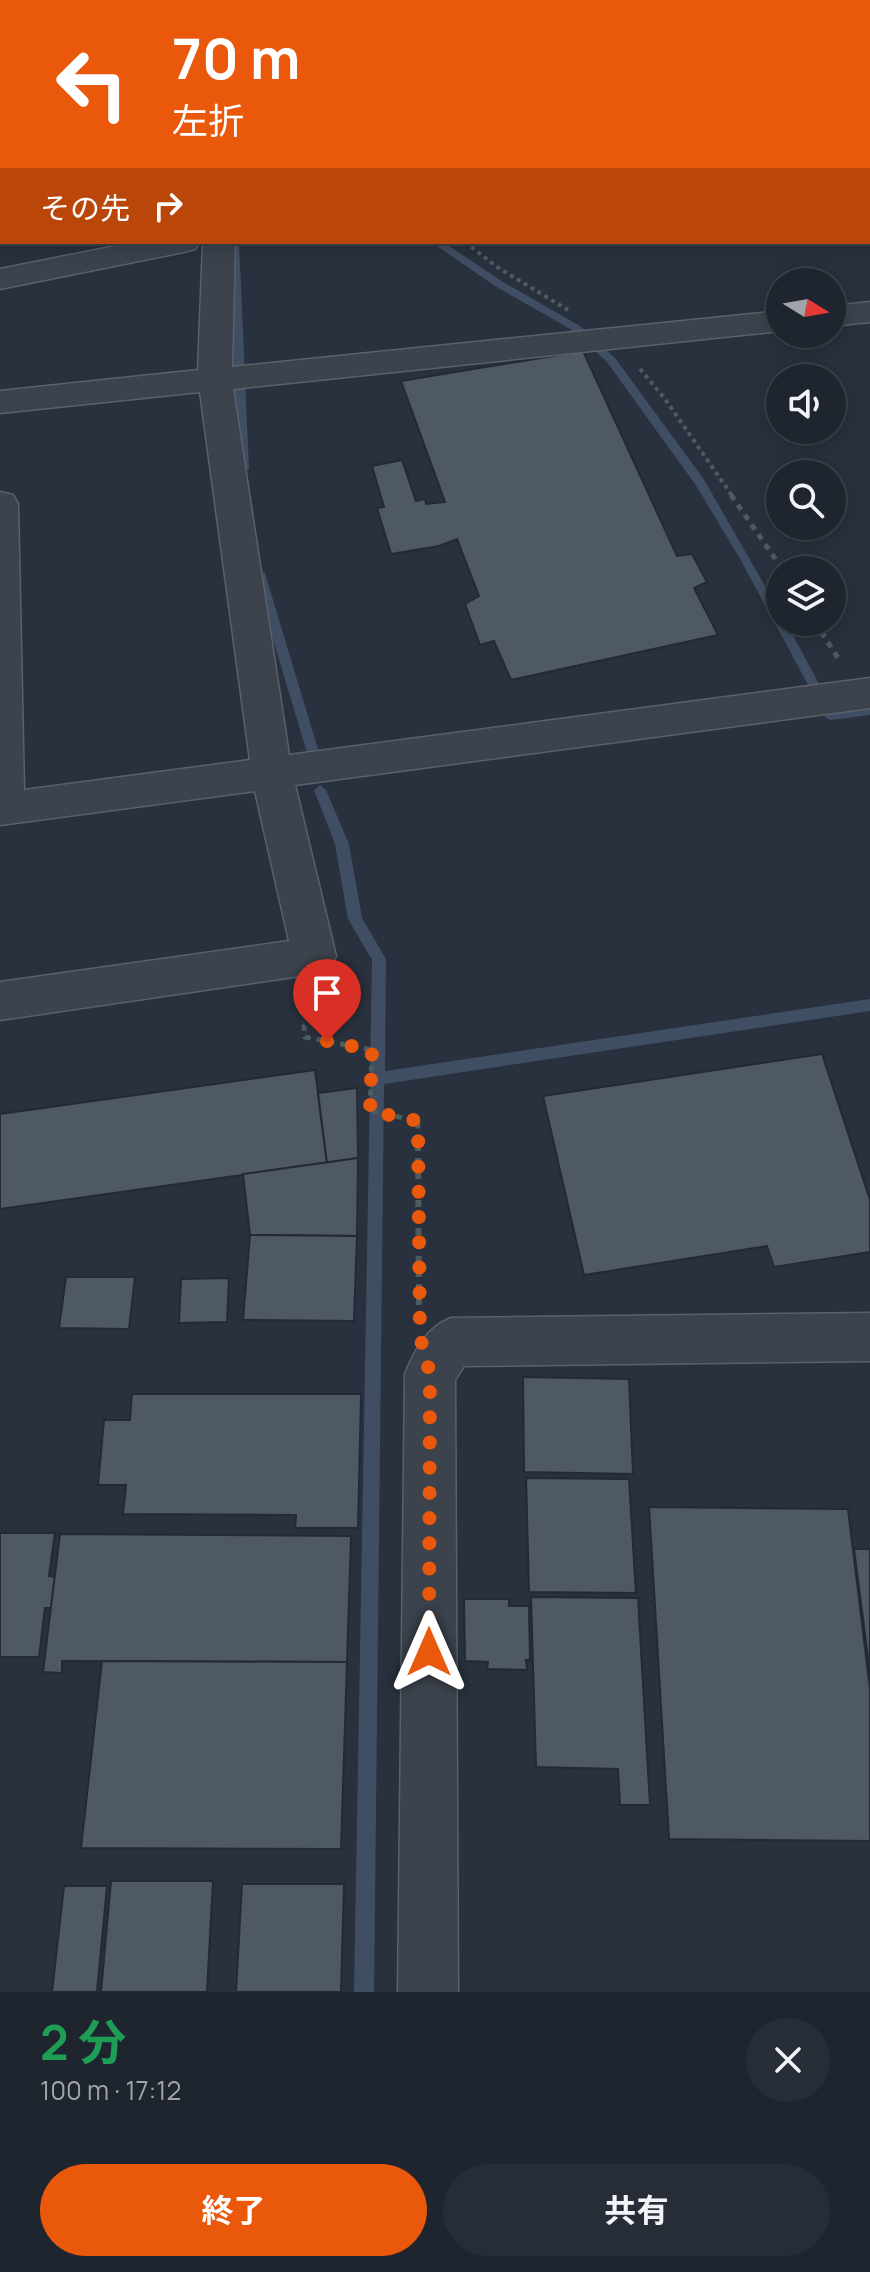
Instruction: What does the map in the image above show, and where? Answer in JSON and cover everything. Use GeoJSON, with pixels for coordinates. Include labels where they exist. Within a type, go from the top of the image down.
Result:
{"type":"FeatureCollection","features":[{"type":"Feature","properties":{"kind":"street"},"geometry":{"type":"LineString","coordinates":[[0,279],[174,244]]}},
{"type":"Feature","properties":{"kind":"street"},"geometry":{"type":"LineString","coordinates":[[0,1001],[314,956],[272,775],[216,377],[219,244]]}},
{"type":"Feature","properties":{"kind":"street"},"geometry":{"type":"LineString","coordinates":[[846,315],[870,312]]}},
{"type":"Feature","properties":{"kind":"street"},"geometry":{"type":"LineString","coordinates":[[0,402],[216,377],[766,322]]}},
{"type":"Feature","properties":{"kind":"street"},"geometry":{"type":"LineString","coordinates":[[0,504],[2,809],[870,693]]}},
{"type":"Feature","properties":{"kind":"street"},"geometry":{"type":"LineString","coordinates":[[428,1992],[430,1374],[451,1342],[870,1337]]}},
{"type":"Feature","properties":{"kind":"path"},"geometry":{"type":"LineString","coordinates":[[468,244],[497,267],[615,337],[665,399],[773,556]]}},
{"type":"Feature","properties":{"kind":"path"},"geometry":{"type":"LineString","coordinates":[[314,956],[332,977],[344,1000],[304,1026],[305,1037],[372,1050],[370,1111],[418,1121],[420,1337],[430,1374]]}},
{"type":"Feature","properties":{"kind":"building"},"geometry":{"type":"Polygon","coordinates":[[[583,351],[677,556],[692,554],[707,582],[694,588],[718,635],[511,680],[494,641],[480,645],[465,604],[479,596],[457,539],[439,546],[391,554],[377,508],[384,507],[372,466],[402,460],[416,501],[425,499],[426,504],[445,502],[401,381],[583,351]]]}},
{"type":"Feature","properties":{"kind":"building"},"geometry":{"type":"Polygon","coordinates":[[[822,1054],[870,1200],[870,1252],[774,1267],[767,1246],[584,1275],[543,1096],[822,1054]]]}},
{"type":"Feature","properties":{"kind":"building"},"geometry":{"type":"Polygon","coordinates":[[[315,1070],[327,1163],[0,1209],[0,1114],[315,1070]]]}},
{"type":"Feature","properties":{"kind":"building"},"geometry":{"type":"Polygon","coordinates":[[[357,1088],[358,1158],[327,1163],[318,1093],[357,1088]]]}},
{"type":"Feature","properties":{"kind":"building"},"geometry":{"type":"Polygon","coordinates":[[[358,1158],[357,1236],[250,1235],[243,1174],[358,1158]]]}},
{"type":"Feature","properties":{"kind":"building"},"geometry":{"type":"Polygon","coordinates":[[[250,1235],[357,1236],[354,1321],[243,1320],[250,1235]]]}},
{"type":"Feature","properties":{"kind":"building"},"geometry":{"type":"Polygon","coordinates":[[[66,1277],[135,1277],[129,1329],[59,1328],[66,1277]]]}},
{"type":"Feature","properties":{"kind":"building"},"geometry":{"type":"Polygon","coordinates":[[[229,1278],[227,1322],[179,1323],[181,1279],[229,1278]]]}},
{"type":"Feature","properties":{"kind":"building"},"geometry":{"type":"Polygon","coordinates":[[[523,1377],[629,1379],[633,1474],[524,1472],[523,1377]]]}},
{"type":"Feature","properties":{"kind":"building"},"geometry":{"type":"Polygon","coordinates":[[[132,1394],[361,1394],[358,1528],[295,1528],[296,1515],[123,1514],[126,1485],[98,1485],[104,1420],[130,1420],[132,1394]]]}},
{"type":"Feature","properties":{"kind":"building"},"geometry":{"type":"Polygon","coordinates":[[[526,1478],[629,1479],[636,1593],[529,1592],[526,1478]]]}},
{"type":"Feature","properties":{"kind":"building"},"geometry":{"type":"Polygon","coordinates":[[[649,1507],[848,1509],[870,1689],[870,1841],[669,1839],[649,1507]]]}},
{"type":"Feature","properties":{"kind":"building"},"geometry":{"type":"Polygon","coordinates":[[[0,1533],[55,1533],[49,1576],[55,1577],[51,1608],[45,1608],[39,1657],[0,1657],[0,1533]]]}},
{"type":"Feature","properties":{"kind":"building"},"geometry":{"type":"Polygon","coordinates":[[[60,1534],[351,1536],[347,1662],[62,1661],[62,1673],[43,1672],[60,1534]]]}},
{"type":"Feature","properties":{"kind":"building"},"geometry":{"type":"Polygon","coordinates":[[[854,1549],[870,1549],[870,1673],[854,1549]]]}},
{"type":"Feature","properties":{"kind":"building"},"geometry":{"type":"Polygon","coordinates":[[[531,1597],[638,1598],[650,1805],[620,1805],[618,1769],[536,1767],[531,1597]]]}},
{"type":"Feature","properties":{"kind":"building"},"geometry":{"type":"Polygon","coordinates":[[[464,1599],[509,1599],[509,1606],[529,1606],[530,1660],[526,1660],[527,1670],[487,1669],[488,1662],[465,1661],[464,1599]]]}},
{"type":"Feature","properties":{"kind":"building"},"geometry":{"type":"Polygon","coordinates":[[[102,1661],[347,1662],[341,1849],[81,1848],[102,1661]]]}},
{"type":"Feature","properties":{"kind":"building"},"geometry":{"type":"Polygon","coordinates":[[[111,1881],[213,1881],[207,1992],[101,1992],[111,1881]]]}},
{"type":"Feature","properties":{"kind":"building"},"geometry":{"type":"Polygon","coordinates":[[[242,1884],[344,1884],[341,1992],[236,1992],[242,1884]]]}},
{"type":"Feature","properties":{"kind":"building"},"geometry":{"type":"Polygon","coordinates":[[[64,1886],[107,1886],[97,1992],[52,1992],[64,1886]]]}},
{"type":"Feature","properties":{"kind":"waterway"},"geometry":{"type":"LineString","coordinates":[[234,244],[243,469]]}},
{"type":"Feature","properties":{"kind":"waterway"},"geometry":{"type":"LineString","coordinates":[[439,244],[499,284],[576,328],[611,360],[699,481],[744,556],[830,715],[870,710]]}},
{"type":"Feature","properties":{"kind":"waterway"},"geometry":{"type":"LineString","coordinates":[[259,573],[314,756]]}},
{"type":"Feature","properties":{"kind":"waterway"},"geometry":{"type":"LineString","coordinates":[[320,790],[342,844],[355,919],[379,959],[377,1079]]}},
{"type":"Feature","properties":{"kind":"waterway"},"geometry":{"type":"LineString","coordinates":[[377,1079],[870,1005]]}},
{"type":"Feature","properties":{"kind":"waterway"},"geometry":{"type":"LineString","coordinates":[[364,1992],[377,1079]]}},
{"type":"Feature","properties":{"kind":"route"},"geometry":{"type":"LineString","coordinates":[[327,1041],[372,1050],[370,1111],[418,1121],[420,1337],[430,1374],[429,1652]]}}]}
